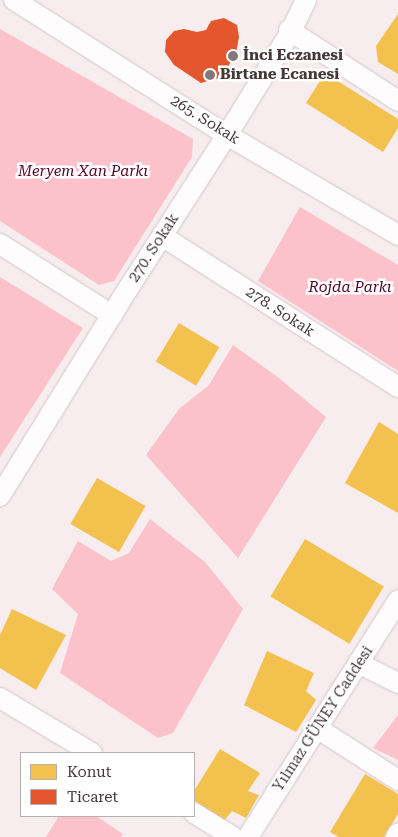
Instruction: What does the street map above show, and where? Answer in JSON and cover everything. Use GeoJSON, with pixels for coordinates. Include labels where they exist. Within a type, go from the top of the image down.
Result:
{"type":"FeatureCollection","features":[{"type":"Feature","properties":{"kind":"street","name":"265. Sokak"},"geometry":{"type":"LineString","coordinates":[[14,0],[227,135],[398,236]]}},
{"type":"Feature","properties":{"kind":"street","name":"270. Sokak"},"geometry":{"type":"LineString","coordinates":[[0,496],[112,315],[227,135],[290,32],[289,30],[306,0]]}},
{"type":"Feature","properties":{"kind":"street"},"geometry":{"type":"LineString","coordinates":[[289,30],[398,101]]}},
{"type":"Feature","properties":{"kind":"street","name":"278. Sokak"},"geometry":{"type":"LineString","coordinates":[[162,236],[398,387]]}},
{"type":"Feature","properties":{"kind":"street"},"geometry":{"type":"LineString","coordinates":[[0,244],[112,315]]}},
{"type":"Feature","properties":{"kind":"street","name":"Yılmaz GÜNEY Caddesi"},"geometry":{"type":"LineString","coordinates":[[248,837],[398,601]]}},
{"type":"Feature","properties":{"kind":"street"},"geometry":{"type":"LineString","coordinates":[[358,664],[398,683]]}},
{"type":"Feature","properties":{"kind":"street"},"geometry":{"type":"LineString","coordinates":[[0,698],[90,752]]}},
{"type":"Feature","properties":{"kind":"street"},"geometry":{"type":"LineString","coordinates":[[317,728],[398,780]]}},
{"type":"Feature","properties":{"kind":"street"},"geometry":{"type":"LineString","coordinates":[[195,815],[233,837]]}},
{"type":"Feature","properties":{"kind":"street"},"geometry":{"type":"LineString","coordinates":[[396,837],[398,833]]}},
{"type":"Feature","properties":{"kind":"green space","name":"Meryem Xan Parkı"},"geometry":{"type":"Polygon","coordinates":[[[0,29],[193,139],[192,157],[114,281],[99,285],[0,221],[0,29]]]}},
{"type":"Feature","properties":{"kind":"green space","name":"Rojda Parkı"},"geometry":{"type":"Polygon","coordinates":[[[300,207],[398,265],[398,371],[258,281],[300,207]]]}},
{"type":"Feature","properties":{"kind":"green space"},"geometry":{"type":"Polygon","coordinates":[[[0,277],[83,328],[0,457],[0,277]]]}},
{"type":"Feature","properties":{"kind":"green space"},"geometry":{"type":"Polygon","coordinates":[[[233,345],[275,375],[326,417],[238,558],[146,455],[179,409],[209,385],[233,345]]]}},
{"type":"Feature","properties":{"kind":"green space"},"geometry":{"type":"Polygon","coordinates":[[[150,519],[205,562],[243,609],[173,733],[158,738],[60,673],[78,614],[52,589],[78,541],[111,561],[129,553],[150,519]]]}},
{"type":"Feature","properties":{"kind":"green space"},"geometry":{"type":"Polygon","coordinates":[[[398,715],[398,760],[373,748],[398,715]]]}},
{"type":"Feature","properties":{"kind":"green space"},"geometry":{"type":"Polygon","coordinates":[[[58,817],[98,817],[123,834],[121,837],[46,837],[58,817]]]}},
{"type":"Feature","properties":{"kind":"building: Konut"},"geometry":{"type":"Polygon","coordinates":[[[398,14],[398,74],[378,62],[376,46],[398,14]]]}},
{"type":"Feature","properties":{"kind":"building: Konut"},"geometry":{"type":"Polygon","coordinates":[[[325,73],[398,119],[398,128],[383,152],[306,103],[325,73]]]}},
{"type":"Feature","properties":{"kind":"building: Konut"},"geometry":{"type":"Polygon","coordinates":[[[179,323],[219,347],[196,386],[156,362],[179,323]]]}},
{"type":"Feature","properties":{"kind":"building: Konut"},"geometry":{"type":"Polygon","coordinates":[[[379,422],[398,434],[398,513],[345,483],[379,422]]]}},
{"type":"Feature","properties":{"kind":"building: Konut"},"geometry":{"type":"Polygon","coordinates":[[[97,478],[145,506],[119,552],[71,524],[97,478]]]}},
{"type":"Feature","properties":{"kind":"building: Konut"},"geometry":{"type":"Polygon","coordinates":[[[305,539],[384,586],[349,644],[270,596],[305,539]]]}},
{"type":"Feature","properties":{"kind":"building: Konut"},"geometry":{"type":"Polygon","coordinates":[[[12,609],[66,635],[36,690],[0,668],[0,635],[12,609]]]}},
{"type":"Feature","properties":{"kind":"building: Konut"},"geometry":{"type":"Polygon","coordinates":[[[267,651],[314,673],[306,691],[316,700],[296,732],[244,705],[267,651]]]}},
{"type":"Feature","properties":{"kind":"building: Konut"},"geometry":{"type":"Polygon","coordinates":[[[220,749],[260,773],[248,791],[259,795],[246,818],[232,811],[223,822],[195,801],[195,789],[220,749]]]}},
{"type":"Feature","properties":{"kind":"building: Konut"},"geometry":{"type":"Polygon","coordinates":[[[365,774],[398,794],[398,814],[384,837],[339,837],[330,832],[365,774]]]}},
{"type":"Feature","properties":{"kind":"building: Ticaret"},"geometry":{"type":"Polygon","coordinates":[[[224,18],[237,25],[239,37],[236,53],[222,77],[201,83],[174,65],[165,52],[166,40],[174,31],[184,29],[197,32],[206,30],[211,21],[224,18]]]}},
{"type":"Feature","properties":{"kind":"place","name":"İnci Eczanesi"},"geometry":{"type":"Point","coordinates":[233,56]}},
{"type":"Feature","properties":{"kind":"place","name":"Birtane Ecanesi"},"geometry":{"type":"Point","coordinates":[210,75]}}]}
